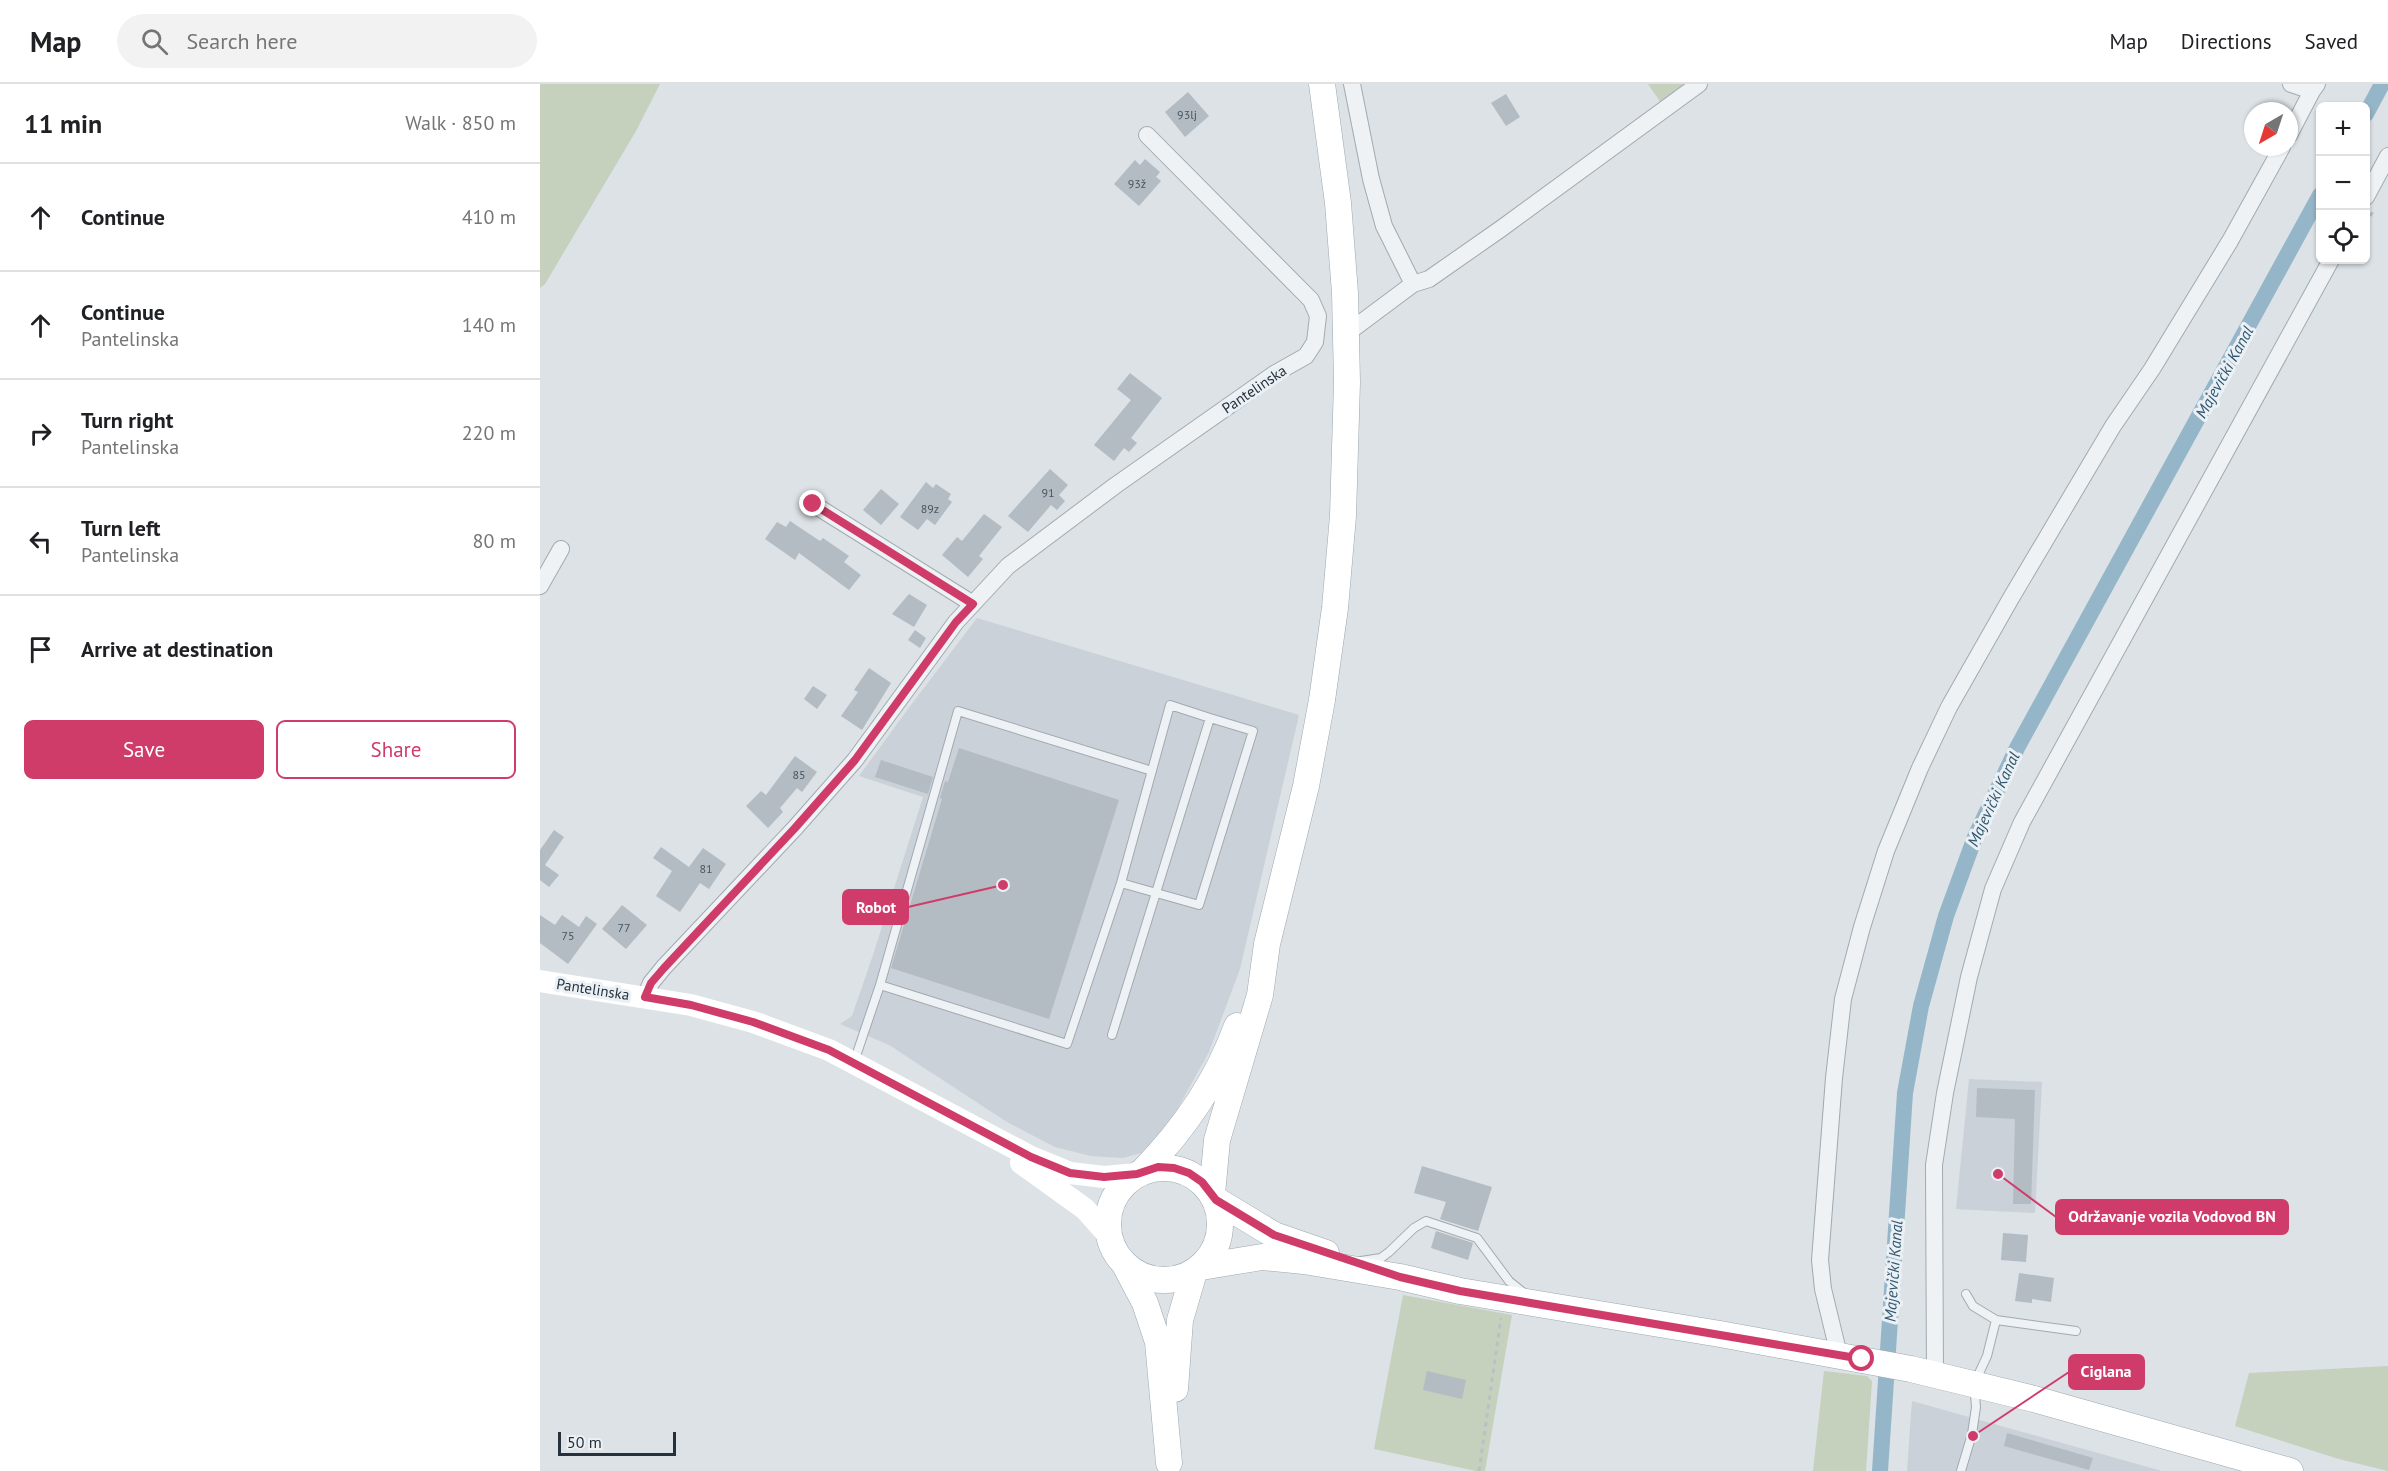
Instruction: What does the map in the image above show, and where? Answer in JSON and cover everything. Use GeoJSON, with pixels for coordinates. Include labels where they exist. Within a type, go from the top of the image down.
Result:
{"type":"FeatureCollection","features":[{"type":"Feature","properties":{"kind":"main road"},"geometry":{"type":"LineString","coordinates":[[1169,1467],[1180,1320],[1197,1269],[1213,1253],[1220,1236],[1221,1218],[1214,1197],[1217,1140],[1260,995],[1267,944],[1306,786],[1322,700],[1335,608],[1343,516],[1346,334],[1338,203],[1322,84]]}},
{"type":"Feature","properties":{"kind":"main road"},"geometry":{"type":"LineString","coordinates":[[1169,1467],[1158,1342],[1145,1303],[1125,1265],[1114,1251],[1108,1235],[1107,1217],[1112,1200],[1122,1185],[1140,1172],[1169,1144],[1191,1116],[1234,1035],[1267,944]]}},
{"type":"Feature","properties":{"kind":"main road","name":"Pantelinska"},"geometry":{"type":"LineString","coordinates":[[540,981],[691,1005],[753,1022],[801,1038],[854,1062],[948,1113]]}},
{"type":"Feature","properties":{"kind":"main road"},"geometry":{"type":"LineString","coordinates":[[948,1113],[1031,1157],[1070,1173],[1104,1177],[1158,1167],[1174,1168],[1196,1177],[1214,1197],[1274,1235],[1400,1277]]}},
{"type":"Feature","properties":{"kind":"main road"},"geometry":{"type":"LineString","coordinates":[[948,1113],[1077,1203],[1108,1235]]}},
{"type":"Feature","properties":{"kind":"main road"},"geometry":{"type":"LineString","coordinates":[[1125,1265],[1140,1275],[1158,1280],[1177,1279],[1197,1269],[1262,1257],[1304,1261],[1400,1277],[1537,1304],[1850,1357],[1923,1372],[2290,1471]]}},
{"type":"Feature","properties":{"kind":"street"},"geometry":{"type":"LineString","coordinates":[[1352,84],[1371,179],[1384,226],[1413,284]]}},
{"type":"Feature","properties":{"kind":"street"},"geometry":{"type":"LineString","coordinates":[[1346,334],[1413,284],[1429,279],[1502,228],[1699,84]]}},
{"type":"Feature","properties":{"kind":"street"},"geometry":{"type":"LineString","coordinates":[[2291,84],[2315,87],[2298,118]]}},
{"type":"Feature","properties":{"kind":"street","name":"Pantelinska"},"geometry":{"type":"LineString","coordinates":[[645,997],[651,983],[664,968],[855,760],[956,622],[1008,566],[1116,485],[1274,374],[1306,356],[1315,342],[1318,316],[1311,300],[1147,135]]}},
{"type":"Feature","properties":{"kind":"street"},"geometry":{"type":"LineString","coordinates":[[1850,1357],[1823,1289],[1820,1260],[1833,1078],[1842,999],[1886,851],[1920,768],[1955,697],[2078,484],[2230,241],[2277,156]]}},
{"type":"Feature","properties":{"kind":"street"},"geometry":{"type":"LineString","coordinates":[[2370,190],[2388,156]]}},
{"type":"Feature","properties":{"kind":"street"},"geometry":{"type":"LineString","coordinates":[[1923,1372],[1934,1165],[1945,1093],[1969,977],[1993,889],[2022,822],[2329,264]]}},
{"type":"Feature","properties":{"kind":"street"},"geometry":{"type":"LineString","coordinates":[[813,504],[973,604]]}},
{"type":"Feature","properties":{"kind":"street"},"geometry":{"type":"LineString","coordinates":[[540,586],[561,549]]}},
{"type":"Feature","properties":{"kind":"lane"},"geometry":{"type":"LineString","coordinates":[[880,985],[1067,1044],[1121,883],[1170,705],[1253,731],[1199,905],[1121,883]]}},
{"type":"Feature","properties":{"kind":"lane"},"geometry":{"type":"LineString","coordinates":[[854,1062],[880,985],[958,711],[1152,771]]}},
{"type":"Feature","properties":{"kind":"lane"},"geometry":{"type":"LineString","coordinates":[[1112,1035],[1210,718]]}},
{"type":"Feature","properties":{"kind":"lane"},"geometry":{"type":"LineString","coordinates":[[1354,1263],[1381,1258],[1414,1228],[1426,1221],[1477,1238],[1509,1281],[1537,1304]]}},
{"type":"Feature","properties":{"kind":"lane"},"geometry":{"type":"LineString","coordinates":[[1966,1294],[1973,1306],[1996,1320],[2076,1331]]}},
{"type":"Feature","properties":{"kind":"lane"},"geometry":{"type":"LineString","coordinates":[[1961,1471],[1972,1434],[1976,1407],[1974,1384],[1988,1356],[1996,1320]]}},
{"type":"Feature","properties":{"kind":"path"},"geometry":{"type":"LineString","coordinates":[[1479,1471],[1504,1298]]}},
{"type":"Feature","properties":{"kind":"shaded area"},"geometry":{"type":"Polygon","coordinates":[[[977,618],[1299,715],[1240,969],[1209,1052],[1169,1124],[1148,1151],[1123,1158],[1091,1156],[1055,1147],[1007,1122],[889,1045],[840,1024],[852,1016],[923,797],[859,776],[977,618]]]}},
{"type":"Feature","properties":{"kind":"shaded area"},"geometry":{"type":"Polygon","coordinates":[[[1969,1079],[2042,1082],[2035,1213],[1956,1209],[1969,1079]]]}},
{"type":"Feature","properties":{"kind":"shaded area"},"geometry":{"type":"Polygon","coordinates":[[[1912,1401],[2162,1471],[1907,1471],[1912,1401]]]}},
{"type":"Feature","properties":{"kind":"green space"},"geometry":{"type":"Polygon","coordinates":[[[540,84],[660,84],[636,131],[545,284],[540,288],[540,84]]]}},
{"type":"Feature","properties":{"kind":"green space"},"geometry":{"type":"Polygon","coordinates":[[[1648,84],[1686,84],[1661,103],[1648,84]]]}},
{"type":"Feature","properties":{"kind":"green space"},"geometry":{"type":"Polygon","coordinates":[[[1403,1295],[1512,1315],[1485,1471],[1374,1449],[1403,1295]]]}},
{"type":"Feature","properties":{"kind":"green space"},"geometry":{"type":"Polygon","coordinates":[[[2388,1366],[2388,1471],[2339,1459],[2235,1426],[2249,1373],[2388,1366]]]}},
{"type":"Feature","properties":{"kind":"green space"},"geometry":{"type":"Polygon","coordinates":[[[1824,1371],[1867,1376],[1872,1381],[1866,1471],[1813,1471],[1824,1371]]]}},
{"type":"Feature","properties":{"kind":"building"},"geometry":{"type":"Polygon","coordinates":[[[1188,92],[1209,116],[1185,137],[1165,112],[1188,92]]]}},
{"type":"Feature","properties":{"kind":"building"},"geometry":{"type":"Polygon","coordinates":[[[1506,94],[1520,117],[1506,126],[1491,103],[1506,94]]]}},
{"type":"Feature","properties":{"kind":"building"},"geometry":{"type":"Polygon","coordinates":[[[1145,159],[1160,172],[1156,177],[1161,181],[1139,206],[1114,184],[1135,160],[1140,165],[1145,159]]]}},
{"type":"Feature","properties":{"kind":"building"},"geometry":{"type":"Polygon","coordinates":[[[1130,373],[1162,398],[1131,438],[1137,443],[1129,452],[1124,448],[1114,461],[1094,445],[1131,400],[1117,389],[1130,373]]]}},
{"type":"Feature","properties":{"kind":"building"},"geometry":{"type":"Polygon","coordinates":[[[1050,469],[1068,485],[1059,495],[1065,501],[1057,510],[1051,505],[1028,532],[1008,516],[1050,469]]]}},
{"type":"Feature","properties":{"kind":"building"},"geometry":{"type":"Polygon","coordinates":[[[926,482],[933,488],[936,484],[951,494],[948,499],[952,502],[935,525],[927,519],[918,530],[900,517],[926,482]]]}},
{"type":"Feature","properties":{"kind":"building"},"geometry":{"type":"Polygon","coordinates":[[[881,489],[899,504],[881,525],[863,510],[881,489]]]}},
{"type":"Feature","properties":{"kind":"building"},"geometry":{"type":"Polygon","coordinates":[[[984,514],[1002,527],[979,556],[983,559],[968,577],[942,555],[957,537],[962,541],[984,514]]]}},
{"type":"Feature","properties":{"kind":"building"},"geometry":{"type":"Polygon","coordinates":[[[790,521],[820,541],[823,538],[849,556],[844,562],[861,575],[849,590],[799,553],[795,560],[765,539],[777,522],[786,527],[790,521]]]}},
{"type":"Feature","properties":{"kind":"building"},"geometry":{"type":"Polygon","coordinates":[[[909,594],[927,605],[914,627],[892,614],[909,594]]]}},
{"type":"Feature","properties":{"kind":"building"},"geometry":{"type":"Polygon","coordinates":[[[915,630],[926,638],[920,648],[908,640],[915,630]]]}},
{"type":"Feature","properties":{"kind":"building"},"geometry":{"type":"Polygon","coordinates":[[[869,668],[891,683],[862,730],[841,716],[858,692],[854,690],[869,668]]]}},
{"type":"Feature","properties":{"kind":"building"},"geometry":{"type":"Polygon","coordinates":[[[813,686],[827,695],[817,709],[804,699],[813,686]]]}},
{"type":"Feature","properties":{"kind":"building"},"geometry":{"type":"Polygon","coordinates":[[[959,748],[1119,800],[1049,1019],[891,968],[942,799],[940,798],[945,781],[948,782],[959,748]]]}},
{"type":"Feature","properties":{"kind":"building"},"geometry":{"type":"Polygon","coordinates":[[[795,756],[817,772],[802,792],[797,788],[780,808],[783,812],[768,828],[746,806],[761,791],[766,795],[795,756]]]}},
{"type":"Feature","properties":{"kind":"building"},"geometry":{"type":"Polygon","coordinates":[[[881,760],[933,777],[928,794],[875,777],[881,760]]]}},
{"type":"Feature","properties":{"kind":"building"},"geometry":{"type":"Polygon","coordinates":[[[554,830],[564,837],[545,865],[559,875],[549,887],[540,880],[540,850],[554,830]]]}},
{"type":"Feature","properties":{"kind":"building"},"geometry":{"type":"Polygon","coordinates":[[[661,847],[689,867],[703,848],[726,864],[709,889],[700,883],[680,912],[656,896],[672,871],[653,858],[661,847]]]}},
{"type":"Feature","properties":{"kind":"building"},"geometry":{"type":"Polygon","coordinates":[[[622,905],[647,925],[626,949],[602,929],[622,905]]]}},
{"type":"Feature","properties":{"kind":"building"},"geometry":{"type":"Polygon","coordinates":[[[540,915],[555,925],[562,915],[579,927],[586,916],[597,924],[568,964],[540,943],[540,915]]]}},
{"type":"Feature","properties":{"kind":"building"},"geometry":{"type":"Polygon","coordinates":[[[1977,1088],[2035,1090],[2031,1204],[2013,1204],[2015,1119],[1976,1117],[1977,1088]]]}},
{"type":"Feature","properties":{"kind":"building"},"geometry":{"type":"Polygon","coordinates":[[[1422,1166],[1492,1187],[1478,1231],[1440,1219],[1446,1202],[1414,1193],[1422,1166]]]}},
{"type":"Feature","properties":{"kind":"building"},"geometry":{"type":"Polygon","coordinates":[[[1436,1231],[1473,1243],[1468,1260],[1431,1248],[1436,1231]]]}},
{"type":"Feature","properties":{"kind":"building"},"geometry":{"type":"Polygon","coordinates":[[[2003,1233],[2028,1235],[2026,1262],[2001,1260],[2003,1233]]]}},
{"type":"Feature","properties":{"kind":"building"},"geometry":{"type":"Polygon","coordinates":[[[2019,1273],[2054,1278],[2051,1302],[2032,1299],[2032,1303],[2015,1301],[2019,1273]]]}},
{"type":"Feature","properties":{"kind":"building"},"geometry":{"type":"Polygon","coordinates":[[[1427,1371],[1466,1380],[1462,1399],[1423,1390],[1427,1371]]]}},
{"type":"Feature","properties":{"kind":"building"},"geometry":{"type":"Polygon","coordinates":[[[2007,1433],[2093,1458],[2089,1470],[2004,1446],[2007,1433]]]}},
{"type":"Feature","properties":{"kind":"waterway","name":"Majevički Kanal"},"geometry":{"type":"LineString","coordinates":[[2370,106],[2382,84]]}},
{"type":"Feature","properties":{"kind":"waterway","name":"Majevički Kanal"},"geometry":{"type":"LineString","coordinates":[[1880,1471],[1905,1093],[1921,1006],[1946,916],[1975,837],[2017,748],[2316,202]]}},
{"type":"Feature","properties":{"kind":"place","name":"Robot"},"geometry":{"type":"Point","coordinates":[1003,885]}},
{"type":"Feature","properties":{"kind":"place","name":"Održavanje vozila Vodovod BN"},"geometry":{"type":"Point","coordinates":[1998,1174]}},
{"type":"Feature","properties":{"kind":"place","name":"Ciglana"},"geometry":{"type":"Point","coordinates":[1973,1436]}},
{"type":"Feature","properties":{"kind":"route"},"geometry":{"type":"LineString","coordinates":[[813,504],[973,604],[956,622],[855,760],[664,968],[651,983],[645,997],[691,1005],[801,1038],[854,1062],[1031,1157],[1070,1173],[1104,1177],[1137,1174],[1158,1167],[1174,1168],[1189,1173],[1202,1182],[1216,1200],[1274,1235],[1400,1277],[1460,1291],[1862,1359]]}}]}
